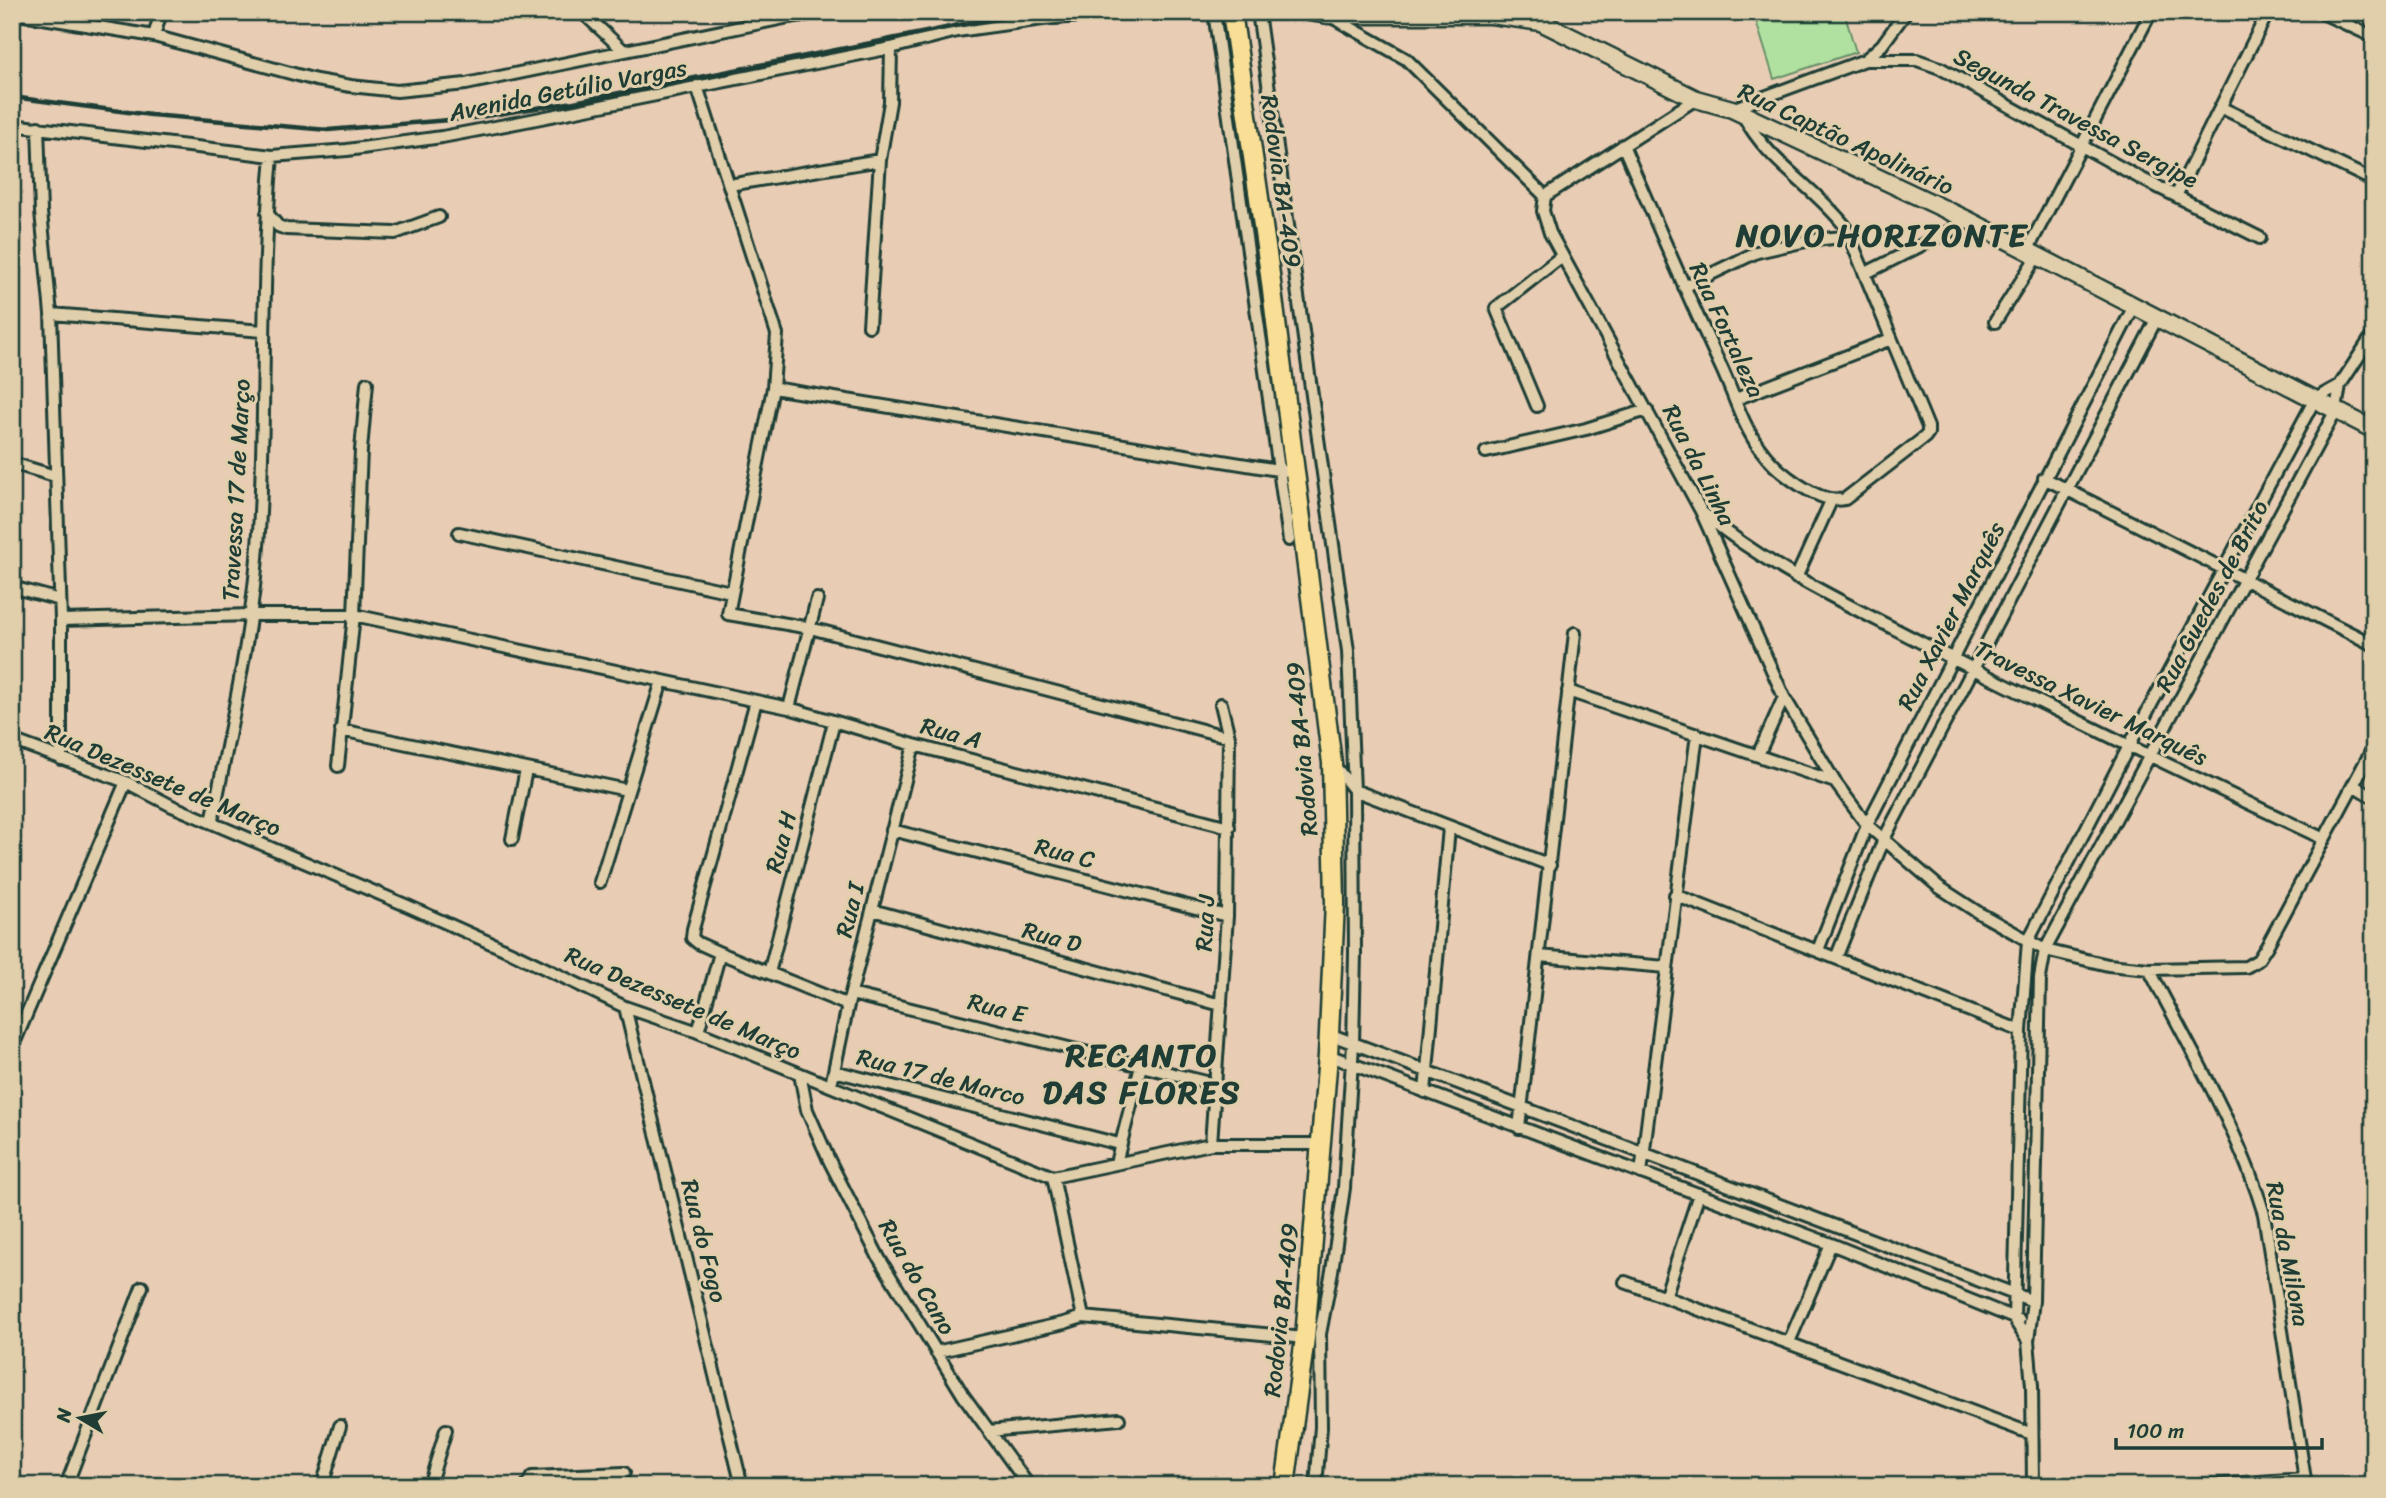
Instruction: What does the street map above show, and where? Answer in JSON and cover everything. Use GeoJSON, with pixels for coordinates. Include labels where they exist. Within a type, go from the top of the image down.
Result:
{"type":"FeatureCollection","features":[{"type":"Feature","properties":{"kind":"main road","name":"Rodovia BA-409"},"geometry":{"type":"LineString","coordinates":[[1232,12],[1269,267],[1289,472],[1332,763],[1335,903],[1328,1055],[1305,1338],[1285,1486]]}},
{"type":"Feature","properties":{"kind":"street"},"geometry":{"type":"LineString","coordinates":[[154,36],[161,12]]}},
{"type":"Feature","properties":{"kind":"street"},"geometry":{"type":"LineString","coordinates":[[582,12],[623,50]]}},
{"type":"Feature","properties":{"kind":"street","name":"Avenida Getúlio Vargas"},"geometry":{"type":"LineString","coordinates":[[12,13],[154,36],[316,80],[397,91],[466,84],[789,15],[824,12]]}},
{"type":"Feature","properties":{"kind":"street","name":"Avenida Getúlio Vargas"},"geometry":{"type":"LineString","coordinates":[[12,125],[272,156],[347,150],[442,137],[891,48],[957,31],[1043,19],[1129,12]]}},
{"type":"Feature","properties":{"kind":"street"},"geometry":{"type":"LineString","coordinates":[[1214,12],[1289,472],[1289,540]]}},
{"type":"Feature","properties":{"kind":"street"},"geometry":{"type":"LineString","coordinates":[[1258,12],[1349,651],[1354,790],[1353,1044],[1344,1188],[1320,1334],[1321,1427],[1317,1486]]}},
{"type":"Feature","properties":{"kind":"street","name":"Rua Captão Apolinário"},"geometry":{"type":"LineString","coordinates":[[1309,12],[1328,15],[1491,15],[1541,22],[1696,99],[1737,112],[1970,221],[2374,430]]}},
{"type":"Feature","properties":{"kind":"street"},"geometry":{"type":"LineString","coordinates":[[1796,578],[1831,501],[1845,499],[1928,433],[1851,236],[1831,209],[1770,155],[1737,112],[1865,60],[1882,45],[1906,12]]}},
{"type":"Feature","properties":{"kind":"street"},"geometry":{"type":"LineString","coordinates":[[1995,322],[2151,12]]}},
{"type":"Feature","properties":{"kind":"street"},"geometry":{"type":"LineString","coordinates":[[2176,196],[2268,12]]}},
{"type":"Feature","properties":{"kind":"street"},"geometry":{"type":"LineString","coordinates":[[2320,12],[2374,37]]}},
{"type":"Feature","properties":{"kind":"street"},"geometry":{"type":"LineString","coordinates":[[1328,15],[1406,59],[1545,196],[1696,99]]}},
{"type":"Feature","properties":{"kind":"street"},"geometry":{"type":"LineString","coordinates":[[869,326],[880,160],[890,102],[891,48]]}},
{"type":"Feature","properties":{"kind":"street","name":"Segunda Travessa Sergipe"},"geometry":{"type":"LineString","coordinates":[[1865,60],[1917,60],[1928,63],[2082,147],[2260,238]]}},
{"type":"Feature","properties":{"kind":"street"},"geometry":{"type":"LineString","coordinates":[[697,86],[777,334],[773,388],[731,592],[728,610],[730,615],[810,628],[1229,737]]}},
{"type":"Feature","properties":{"kind":"street"},"geometry":{"type":"LineString","coordinates":[[2220,107],[2374,181]]}},
{"type":"Feature","properties":{"kind":"street"},"geometry":{"type":"LineString","coordinates":[[38,127],[41,212],[51,314],[61,620],[61,759]]}},
{"type":"Feature","properties":{"kind":"street","name":"Rua Fortaleza"},"geometry":{"type":"LineString","coordinates":[[1623,145],[1684,287],[1760,449],[1769,461],[1812,492],[1831,501]]}},
{"type":"Feature","properties":{"kind":"street","name":"Travessa 17 de Março"},"geometry":{"type":"LineString","coordinates":[[212,822],[252,615],[260,513],[262,331],[272,156]]}},
{"type":"Feature","properties":{"kind":"street"},"geometry":{"type":"LineString","coordinates":[[729,185],[880,160]]}},
{"type":"Feature","properties":{"kind":"street","name":"Rua da Linha"},"geometry":{"type":"LineString","coordinates":[[1545,196],[1545,220],[1562,257],[1701,511],[1784,697],[1835,782],[1867,825],[1939,887],[1979,914],[2045,950],[2108,965],[2235,968],[2254,965],[2267,946],[2324,839]]}},
{"type":"Feature","properties":{"kind":"street"},"geometry":{"type":"LineString","coordinates":[[267,213],[278,226],[286,229],[395,233],[439,218]]}},
{"type":"Feature","properties":{"kind":"street"},"geometry":{"type":"LineString","coordinates":[[1866,273],[1970,221]]}},
{"type":"Feature","properties":{"kind":"street"},"geometry":{"type":"LineString","coordinates":[[1684,287],[1757,252],[1806,241],[1851,236]]}},
{"type":"Feature","properties":{"kind":"street"},"geometry":{"type":"LineString","coordinates":[[1538,406],[1496,307],[1562,257]]}},
{"type":"Feature","properties":{"kind":"street","name":"Rua Xavier Marquês"},"geometry":{"type":"LineString","coordinates":[[1818,950],[1867,825],[2134,306]]}},
{"type":"Feature","properties":{"kind":"street"},"geometry":{"type":"LineString","coordinates":[[51,314],[262,331]]}},
{"type":"Feature","properties":{"kind":"street","name":"Rua Xavier Marquês"},"geometry":{"type":"LineString","coordinates":[[1836,958],[1884,839],[2157,318]]}},
{"type":"Feature","properties":{"kind":"street"},"geometry":{"type":"LineString","coordinates":[[2315,399],[2340,385],[2374,333]]}},
{"type":"Feature","properties":{"kind":"street"},"geometry":{"type":"LineString","coordinates":[[1736,399],[1891,339]]}},
{"type":"Feature","properties":{"kind":"street"},"geometry":{"type":"LineString","coordinates":[[338,766],[354,615],[361,450],[367,383]]}},
{"type":"Feature","properties":{"kind":"street","name":"Rua Guedes de Brito"},"geometry":{"type":"LineString","coordinates":[[2033,1486],[2028,1341],[2034,1301],[2040,978],[2045,950],[2336,410],[2340,385]]}},
{"type":"Feature","properties":{"kind":"street"},"geometry":{"type":"LineString","coordinates":[[773,388],[1289,472]]}},
{"type":"Feature","properties":{"kind":"street","name":"Rua Guedes de Brito"},"geometry":{"type":"LineString","coordinates":[[2028,941],[2315,399]]}},
{"type":"Feature","properties":{"kind":"street"},"geometry":{"type":"LineString","coordinates":[[1486,452],[1586,429],[1647,410]]}},
{"type":"Feature","properties":{"kind":"street"},"geometry":{"type":"LineString","coordinates":[[12,463],[55,476]]}},
{"type":"Feature","properties":{"kind":"street"},"geometry":{"type":"LineString","coordinates":[[2044,478],[2374,645]]}},
{"type":"Feature","properties":{"kind":"street","name":"Travessa Xavier Marquês"},"geometry":{"type":"LineString","coordinates":[[1701,511],[1738,541],[1796,578],[1974,670],[2324,839]]}},
{"type":"Feature","properties":{"kind":"street"},"geometry":{"type":"LineString","coordinates":[[459,533],[731,592]]}},
{"type":"Feature","properties":{"kind":"street"},"geometry":{"type":"LineString","coordinates":[[12,587],[60,600]]}},
{"type":"Feature","properties":{"kind":"street"},"geometry":{"type":"LineString","coordinates":[[789,708],[817,598]]}},
{"type":"Feature","properties":{"kind":"street","name":"Rua A"},"geometry":{"type":"LineString","coordinates":[[61,620],[354,615],[789,708],[914,745],[1229,827]]}},
{"type":"Feature","properties":{"kind":"street"},"geometry":{"type":"LineString","coordinates":[[1519,1128],[1575,633]]}},
{"type":"Feature","properties":{"kind":"street"},"geometry":{"type":"LineString","coordinates":[[600,882],[662,681]]}},
{"type":"Feature","properties":{"kind":"street"},"geometry":{"type":"LineString","coordinates":[[1568,691],[1835,782]]}},
{"type":"Feature","properties":{"kind":"street"},"geometry":{"type":"LineString","coordinates":[[1758,755],[1784,697]]}},
{"type":"Feature","properties":{"kind":"street","name":"Rua E"},"geometry":{"type":"LineString","coordinates":[[756,701],[692,938],[769,973],[850,999],[1214,1084]]}},
{"type":"Feature","properties":{"kind":"street","name":"Rua J"},"geometry":{"type":"LineString","coordinates":[[1211,1144],[1227,916],[1229,737],[1221,704]]}},
{"type":"Feature","properties":{"kind":"street","name":"Rua H"},"geometry":{"type":"LineString","coordinates":[[769,973],[834,722]]}},
{"type":"Feature","properties":{"kind":"street"},"geometry":{"type":"LineString","coordinates":[[341,730],[627,790]]}},
{"type":"Feature","properties":{"kind":"street"},"geometry":{"type":"LineString","coordinates":[[1641,1173],[1697,734]]}},
{"type":"Feature","properties":{"kind":"street","name":"Rua Dezessete de Março"},"geometry":{"type":"LineString","coordinates":[[12,740],[126,782],[172,806],[502,948],[625,1007],[698,1032],[1053,1177]]}},
{"type":"Feature","properties":{"kind":"street","name":"Rua I"},"geometry":{"type":"LineString","coordinates":[[831,1086],[850,999],[914,745]]}},
{"type":"Feature","properties":{"kind":"street"},"geometry":{"type":"LineString","coordinates":[[2324,839],[2374,746]]}},
{"type":"Feature","properties":{"kind":"street"},"geometry":{"type":"LineString","coordinates":[[1332,763],[1354,790],[1550,865]]}},
{"type":"Feature","properties":{"kind":"street"},"geometry":{"type":"LineString","coordinates":[[512,839],[526,769]]}},
{"type":"Feature","properties":{"kind":"street"},"geometry":{"type":"LineString","coordinates":[[12,1048],[126,782]]}},
{"type":"Feature","properties":{"kind":"street"},"geometry":{"type":"LineString","coordinates":[[2353,785],[2374,798]]}},
{"type":"Feature","properties":{"kind":"street"},"geometry":{"type":"LineString","coordinates":[[1425,1092],[1449,828]]}},
{"type":"Feature","properties":{"kind":"street","name":"Rua C"},"geometry":{"type":"LineString","coordinates":[[892,830],[1227,916]]}},
{"type":"Feature","properties":{"kind":"street"},"geometry":{"type":"LineString","coordinates":[[1675,894],[2021,1031]]}},
{"type":"Feature","properties":{"kind":"street","name":"Rua D"},"geometry":{"type":"LineString","coordinates":[[872,910],[1221,1005]]}},
{"type":"Feature","properties":{"kind":"street"},"geometry":{"type":"LineString","coordinates":[[2028,941],[2021,1031],[2014,1319],[2028,1341]]}},
{"type":"Feature","properties":{"kind":"street"},"geometry":{"type":"LineString","coordinates":[[698,1032],[720,953]]}},
{"type":"Feature","properties":{"kind":"street"},"geometry":{"type":"LineString","coordinates":[[1539,956],[1666,967]]}},
{"type":"Feature","properties":{"kind":"street","name":"Rua da Milona"},"geometry":{"type":"LineString","coordinates":[[2149,968],[2254,1180],[2264,1214],[2305,1482]]}},
{"type":"Feature","properties":{"kind":"street","name":"Rua do Fogo"},"geometry":{"type":"LineString","coordinates":[[625,1007],[742,1486]]}},
{"type":"Feature","properties":{"kind":"street"},"geometry":{"type":"LineString","coordinates":[[1329,1034],[2034,1301]]}},
{"type":"Feature","properties":{"kind":"street"},"geometry":{"type":"LineString","coordinates":[[1328,1055],[1831,1244],[2031,1325]]}},
{"type":"Feature","properties":{"kind":"street"},"geometry":{"type":"LineString","coordinates":[[1116,1163],[1141,1066]]}},
{"type":"Feature","properties":{"kind":"street","name":"Rua 17 de Marco"},"geometry":{"type":"LineString","coordinates":[[834,1071],[1119,1144]]}},
{"type":"Feature","properties":{"kind":"street","name":"Rua do Cano"},"geometry":{"type":"LineString","coordinates":[[800,1074],[807,1110],[879,1258],[963,1395],[1029,1486]]}},
{"type":"Feature","properties":{"kind":"street"},"geometry":{"type":"LineString","coordinates":[[1083,1317],[1053,1177],[1211,1144],[1321,1144]]}},
{"type":"Feature","properties":{"kind":"street"},"geometry":{"type":"LineString","coordinates":[[1665,1297],[1699,1194]]}},
{"type":"Feature","properties":{"kind":"street"},"geometry":{"type":"LineString","coordinates":[[1789,1342],[1831,1244]]}},
{"type":"Feature","properties":{"kind":"street"},"geometry":{"type":"LineString","coordinates":[[1625,1282],[2032,1434]]}},
{"type":"Feature","properties":{"kind":"street"},"geometry":{"type":"LineString","coordinates":[[66,1486],[142,1287]]}},
{"type":"Feature","properties":{"kind":"street"},"geometry":{"type":"LineString","coordinates":[[936,1352],[1083,1317],[1305,1338]]}},
{"type":"Feature","properties":{"kind":"street"},"geometry":{"type":"LineString","coordinates":[[989,1431],[1119,1419]]}},
{"type":"Feature","properties":{"kind":"street"},"geometry":{"type":"LineString","coordinates":[[322,1486],[340,1426]]}},
{"type":"Feature","properties":{"kind":"street"},"geometry":{"type":"LineString","coordinates":[[429,1486],[446,1430]]}},
{"type":"Feature","properties":{"kind":"street"},"geometry":{"type":"LineString","coordinates":[[527,1486],[532,1477],[624,1473]]}},
{"type":"Feature","properties":{"kind":"street"},"geometry":{"type":"LineString","coordinates":[[2196,1486],[2305,1482]]}},
{"type":"Feature","properties":{"kind":"green space"},"geometry":{"type":"Polygon","coordinates":[[[1784,12],[1844,12],[1856,52],[1774,79],[1756,21],[1784,12]]]}},
{"type":"Feature","properties":{"kind":"railway"},"geometry":{"type":"LineString","coordinates":[[12,97],[151,115],[328,130],[473,118],[574,102],[956,26],[1041,12]]}},
{"type":"Feature","properties":{"kind":"district","name":"NOVO HORIZONTE"},"geometry":{"type":"Point","coordinates":[1882,235]}},
{"type":"Feature","properties":{"kind":"district","name":"RECANTO DAS FLORES"},"geometry":{"type":"Point","coordinates":[1142,1074]}}]}
